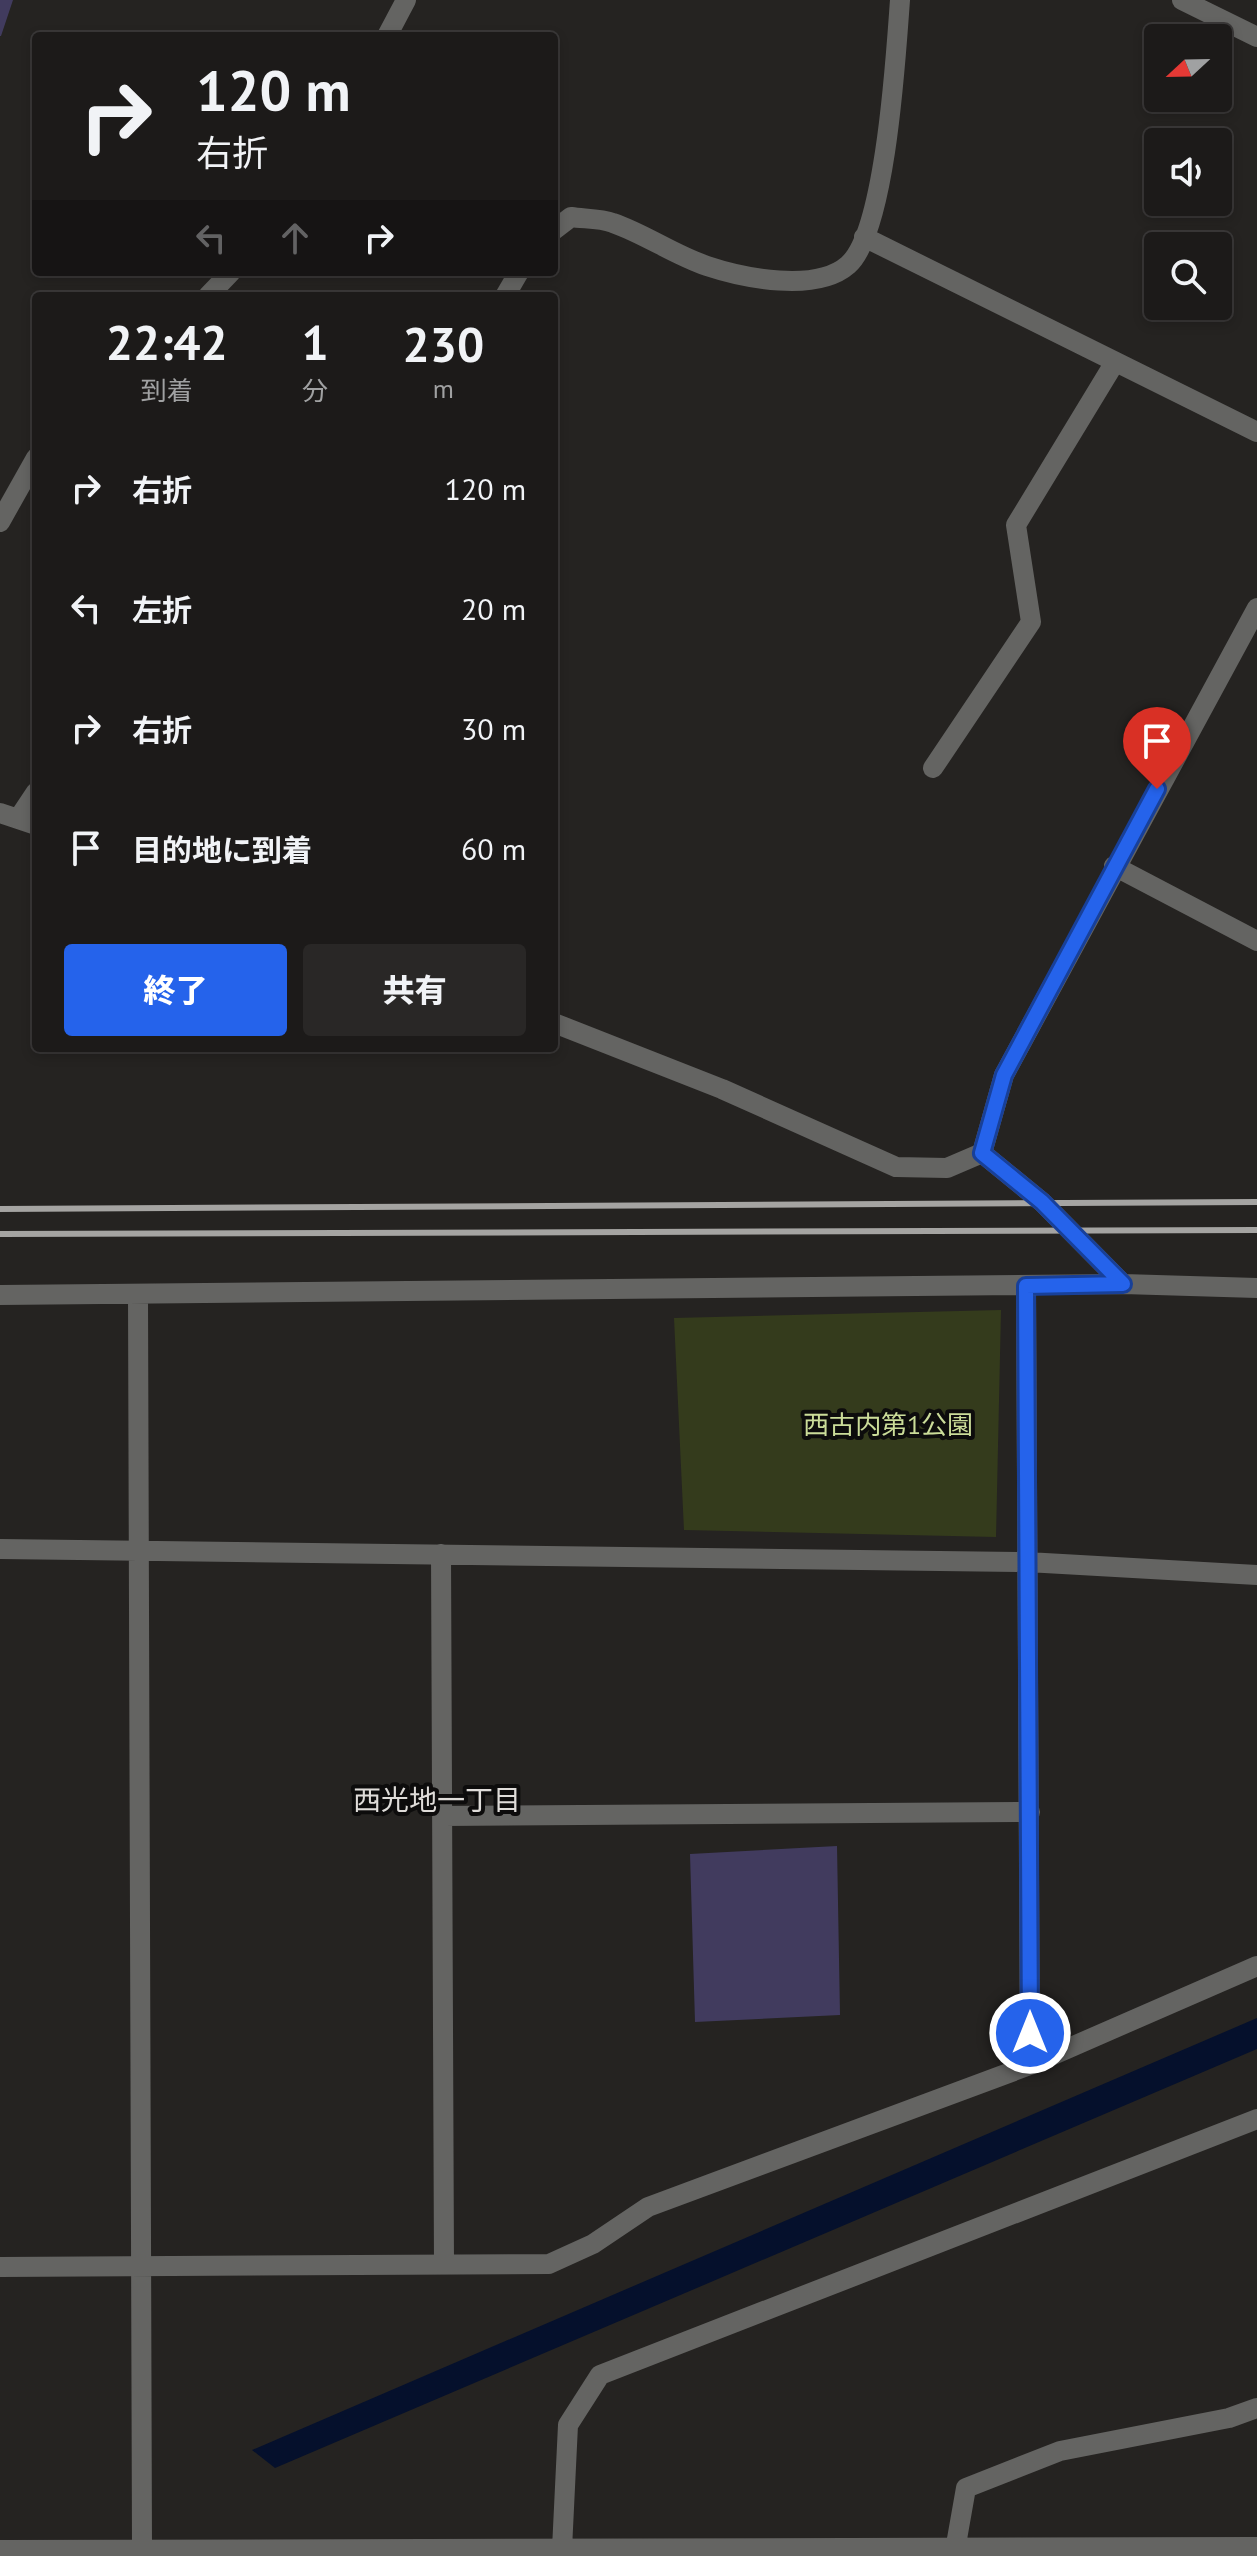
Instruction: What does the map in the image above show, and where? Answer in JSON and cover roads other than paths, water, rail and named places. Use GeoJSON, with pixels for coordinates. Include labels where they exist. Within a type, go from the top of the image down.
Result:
{"type":"FeatureCollection","features":[{"type":"Feature","properties":{"kind":"street"},"geometry":{"type":"LineString","coordinates":[[389,32],[406,0]]}},
{"type":"Feature","properties":{"kind":"street"},"geometry":{"type":"LineString","coordinates":[[558,227],[571,217],[610,222],[706,266],[773,280],[813,281],[848,265],[864,237],[889,139],[900,0]]}},
{"type":"Feature","properties":{"kind":"street"},"geometry":{"type":"LineString","coordinates":[[1182,0],[1257,37]]}},
{"type":"Feature","properties":{"kind":"street"},"geometry":{"type":"LineString","coordinates":[[864,237],[1257,432]]}},
{"type":"Feature","properties":{"kind":"street"},"geometry":{"type":"LineString","coordinates":[[212,292],[227,276]]}},
{"type":"Feature","properties":{"kind":"street"},"geometry":{"type":"LineString","coordinates":[[933,768],[1031,622],[1016,525],[1115,362]]}},
{"type":"Feature","properties":{"kind":"street"},"geometry":{"type":"LineString","coordinates":[[0,522],[32,465]]}},
{"type":"Feature","properties":{"kind":"street"},"geometry":{"type":"LineString","coordinates":[[982,1153],[1004,1075],[1114,866],[1257,608]]}},
{"type":"Feature","properties":{"kind":"street"},"geometry":{"type":"LineString","coordinates":[[18,819],[32,798]]}},
{"type":"Feature","properties":{"kind":"street"},"geometry":{"type":"LineString","coordinates":[[1114,866],[1257,941]]}},
{"type":"Feature","properties":{"kind":"street"},"geometry":{"type":"LineString","coordinates":[[558,1025],[722,1089],[896,1167],[947,1168],[982,1153]]}},
{"type":"Feature","properties":{"kind":"street"},"geometry":{"type":"LineString","coordinates":[[982,1153],[1042,1202],[1123,1284]]}},
{"type":"Feature","properties":{"kind":"street"},"geometry":{"type":"LineString","coordinates":[[0,1295],[1123,1284],[1257,1288]]}},
{"type":"Feature","properties":{"kind":"street"},"geometry":{"type":"LineString","coordinates":[[1026,1286],[1030,2065]]}},
{"type":"Feature","properties":{"kind":"street"},"geometry":{"type":"LineString","coordinates":[[138,1296],[143,2266],[140,2552]]}},
{"type":"Feature","properties":{"kind":"street"},"geometry":{"type":"LineString","coordinates":[[0,1549],[1027,1562],[1257,1575]]}},
{"type":"Feature","properties":{"kind":"street"},"geometry":{"type":"LineString","coordinates":[[441,1554],[444,2264]]}},
{"type":"Feature","properties":{"kind":"street"},"geometry":{"type":"LineString","coordinates":[[443,1816],[1030,1812]]}},
{"type":"Feature","properties":{"kind":"street"},"geometry":{"type":"LineString","coordinates":[[0,2267],[549,2264],[593,2244],[648,2207],[1030,2065],[1257,1966]]}},
{"type":"Feature","properties":{"kind":"street"},"geometry":{"type":"LineString","coordinates":[[562,2549],[568,2425],[600,2375],[1257,2119]]}},
{"type":"Feature","properties":{"kind":"street"},"geometry":{"type":"LineString","coordinates":[[955,2552],[966,2488],[1060,2451],[1229,2418],[1257,2408]]}},
{"type":"Feature","properties":{"kind":"street"},"geometry":{"type":"LineString","coordinates":[[0,2550],[955,2552],[1257,2547]]}},
{"type":"Feature","properties":{"kind":"water"},"geometry":{"type":"Polygon","coordinates":[[[1257,2018],[1257,2049],[275,2468],[252,2450],[1257,2018]]]}},
{"type":"Feature","properties":{"kind":"railway"},"geometry":{"type":"LineString","coordinates":[[0,1209],[1257,1202]]}},
{"type":"Feature","properties":{"kind":"railway"},"geometry":{"type":"LineString","coordinates":[[0,1234],[1257,1230]]}},
{"type":"Feature","properties":{"kind":"district","name":"西光地一丁目"},"geometry":{"type":"Point","coordinates":[437,1800]}},
{"type":"Feature","properties":{"kind":"park label","name":"西古内第1公園"},"geometry":{"type":"Point","coordinates":[888,1425]}}]}
